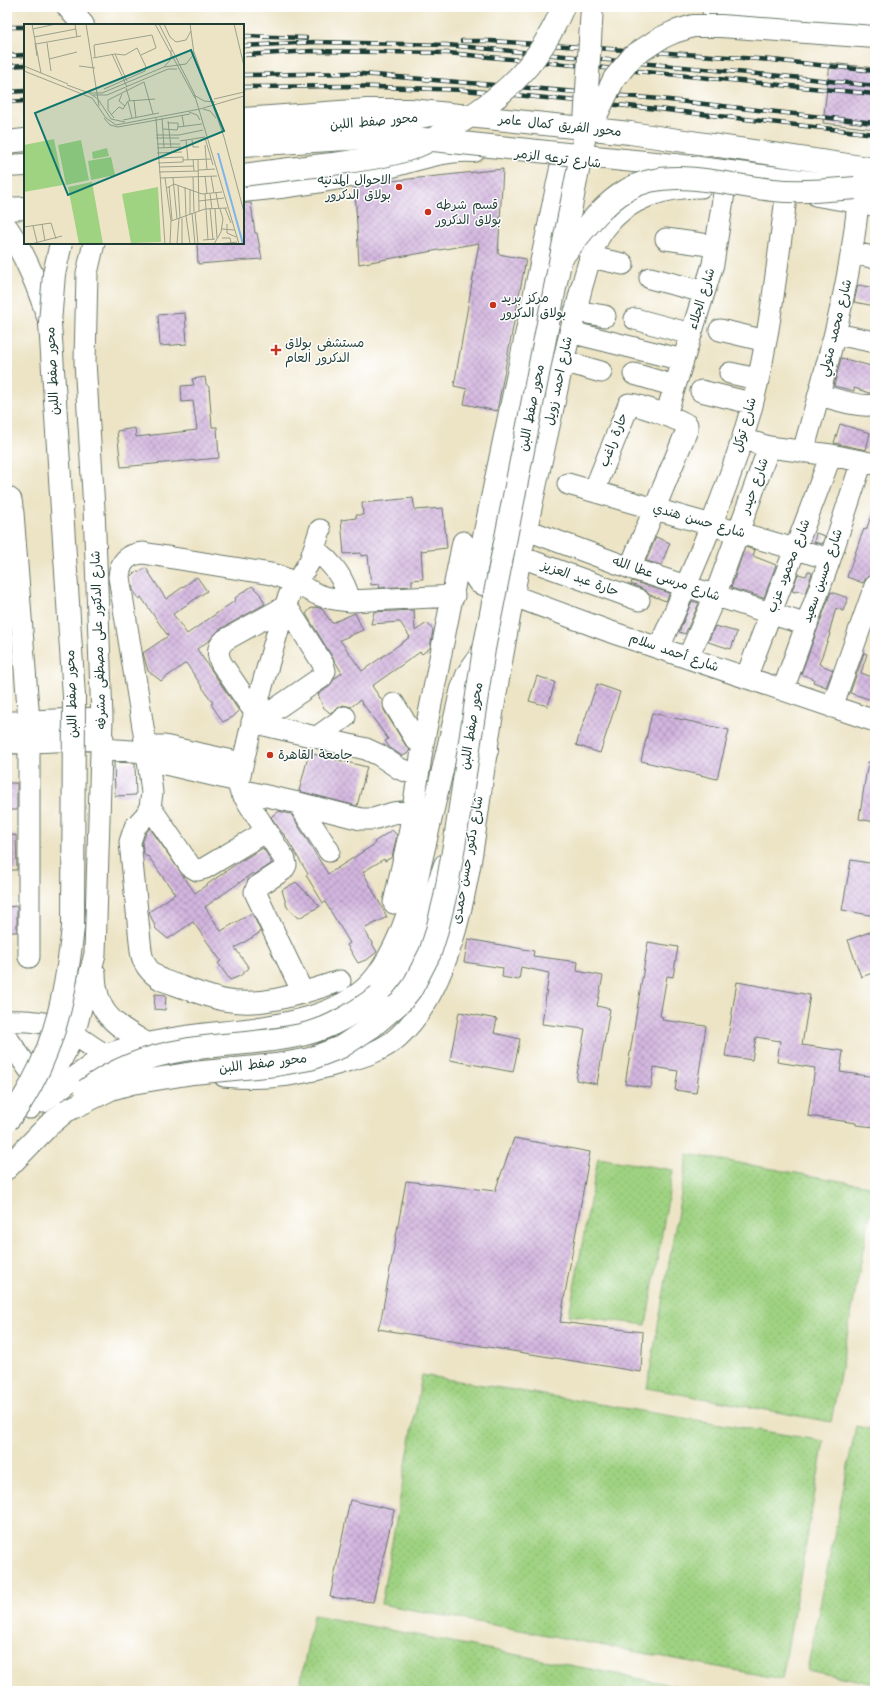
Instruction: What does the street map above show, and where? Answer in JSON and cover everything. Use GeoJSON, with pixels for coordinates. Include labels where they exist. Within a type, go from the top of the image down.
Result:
{"type":"FeatureCollection","features":[{"type":"Feature","properties":{"kind":"main road"},"geometry":{"type":"LineString","coordinates":[[68,7],[82,24]]}},
{"type":"Feature","properties":{"kind":"main road","name":"محور صفط اللبن"},"geometry":{"type":"LineString","coordinates":[[244,131],[393,122],[418,118],[456,108],[485,92],[508,74],[531,46],[552,7]]}},
{"type":"Feature","properties":{"kind":"main road"},"geometry":{"type":"LineString","coordinates":[[244,175],[381,156],[413,148],[441,136],[489,104],[522,75],[539,52],[563,7]]}},
{"type":"Feature","properties":{"kind":"main road","name":"محور صفط اللبن"},"geometry":{"type":"LineString","coordinates":[[7,1168],[48,1126],[66,1111],[111,1089],[152,1079],[193,1073],[276,1065],[310,1059],[341,1048],[373,1026],[401,1002],[412,988],[420,973],[430,953],[436,934],[455,840],[484,648],[584,140],[592,7]]}},
{"type":"Feature","properties":{"kind":"main road"},"geometry":{"type":"LineString","coordinates":[[712,7],[875,20]]}},
{"type":"Feature","properties":{"kind":"main road"},"geometry":{"type":"LineString","coordinates":[[584,140],[614,79],[633,56],[659,39],[674,32],[693,26],[721,26],[875,37]]}},
{"type":"Feature","properties":{"kind":"main road","name":"محور الفريق كمال عامر"},"geometry":{"type":"LineString","coordinates":[[244,119],[367,110],[411,110],[630,133],[875,169]]}},
{"type":"Feature","properties":{"kind":"main road","name":"محور الفريق كمال عامر"},"geometry":{"type":"LineString","coordinates":[[244,144],[365,138],[433,140],[675,165],[866,196]]}},
{"type":"Feature","properties":{"kind":"main road"},"geometry":{"type":"LineString","coordinates":[[7,142],[24,140]]}},
{"type":"Feature","properties":{"kind":"main road","name":"شارع ترعه الزمر"},"geometry":{"type":"LineString","coordinates":[[244,191],[291,186],[364,173],[448,151],[461,150],[508,153],[562,161],[724,189],[787,190],[866,196]]}},
{"type":"Feature","properties":{"kind":"main road"},"geometry":{"type":"LineString","coordinates":[[7,166],[24,165]]}},
{"type":"Feature","properties":{"kind":"main road"},"geometry":{"type":"LineString","coordinates":[[562,257],[594,219],[616,197],[627,189],[653,179],[678,178],[784,191],[814,191],[866,196]]}},
{"type":"Feature","properties":{"kind":"main road"},"geometry":{"type":"LineString","coordinates":[[7,209],[24,208]]}},
{"type":"Feature","properties":{"kind":"main road"},"geometry":{"type":"LineString","coordinates":[[7,228],[21,250],[34,277],[50,323]]}},
{"type":"Feature","properties":{"kind":"main road","name":"محور صفط اللبن"},"geometry":{"type":"LineString","coordinates":[[7,1122],[23,1100],[49,1049],[64,995],[73,927],[74,696],[50,323],[54,274],[61,247]]}},
{"type":"Feature","properties":{"kind":"main road"},"geometry":{"type":"LineString","coordinates":[[66,1111],[86,1090],[105,1076],[124,1066],[152,1057],[184,1050],[260,1042],[306,1034],[342,1019],[377,986],[393,980],[416,940],[487,750]]}},
{"type":"Feature","properties":{"kind":"street","name":"شارع أحمد سلام"},"geometry":{"type":"LineString","coordinates":[[562,161],[475,577],[476,580],[611,632],[875,721]]}},
{"type":"Feature","properties":{"kind":"street","name":"شارع احمد زويل"},"geometry":{"type":"LineString","coordinates":[[513,595],[575,311],[590,257],[599,237],[609,222],[627,207],[654,193],[672,189],[724,189]]}},
{"type":"Feature","properties":{"kind":"street"},"geometry":{"type":"LineString","coordinates":[[692,195],[724,189]]}},
{"type":"Feature","properties":{"kind":"street","name":"شارع الجلاء"},"geometry":{"type":"LineString","coordinates":[[666,416],[712,264],[724,189]]}},
{"type":"Feature","properties":{"kind":"street","name":"شارع توكل"},"geometry":{"type":"LineString","coordinates":[[660,648],[712,525],[742,439],[766,341],[787,190]]}},
{"type":"Feature","properties":{"kind":"street","name":"شارع محمد متولي"},"geometry":{"type":"LineString","coordinates":[[803,452],[836,334],[847,286],[852,252],[866,196]]}},
{"type":"Feature","properties":{"kind":"street"},"geometry":{"type":"LineString","coordinates":[[666,239],[716,246]]}},
{"type":"Feature","properties":{"kind":"street","name":"شارع الدكتور على مصطفى مشرفه"},"geometry":{"type":"LineString","coordinates":[[30,1108],[30,1104],[53,1076],[74,1035],[95,954],[102,718],[94,509],[85,360],[86,273],[94,244]]}},
{"type":"Feature","properties":{"kind":"street"},"geometry":{"type":"LineString","coordinates":[[852,252],[875,258]]}},
{"type":"Feature","properties":{"kind":"street"},"geometry":{"type":"LineString","coordinates":[[590,257],[623,264]]}},
{"type":"Feature","properties":{"kind":"street"},"geometry":{"type":"LineString","coordinates":[[650,278],[704,292]]}},
{"type":"Feature","properties":{"kind":"street"},"geometry":{"type":"LineString","coordinates":[[575,311],[605,316]]}},
{"type":"Feature","properties":{"kind":"street"},"geometry":{"type":"LineString","coordinates":[[635,319],[691,334]]}},
{"type":"Feature","properties":{"kind":"street"},"geometry":{"type":"LineString","coordinates":[[720,330],[766,341]]}},
{"type":"Feature","properties":{"kind":"street"},"geometry":{"type":"LineString","coordinates":[[570,332],[683,360]]}},
{"type":"Feature","properties":{"kind":"street"},"geometry":{"type":"LineString","coordinates":[[836,334],[875,342]]}},
{"type":"Feature","properties":{"kind":"street"},"geometry":{"type":"LineString","coordinates":[[564,361],[601,372]]}},
{"type":"Feature","properties":{"kind":"street"},"geometry":{"type":"LineString","coordinates":[[730,373],[757,379]]}},
{"type":"Feature","properties":{"kind":"street"},"geometry":{"type":"LineString","coordinates":[[634,374],[675,386]]}},
{"type":"Feature","properties":{"kind":"street"},"geometry":{"type":"LineString","coordinates":[[702,391],[751,403]]}},
{"type":"Feature","properties":{"kind":"street"},"geometry":{"type":"LineString","coordinates":[[819,395],[874,404]]}},
{"type":"Feature","properties":{"kind":"street","name":"حارة راغب"},"geometry":{"type":"LineString","coordinates":[[594,491],[629,404],[636,405],[666,416]]}},
{"type":"Feature","properties":{"kind":"street"},"geometry":{"type":"LineString","coordinates":[[630,568],[688,427],[685,423],[666,416]]}},
{"type":"Feature","properties":{"kind":"street"},"geometry":{"type":"LineString","coordinates":[[742,439],[769,447],[831,455],[868,462]]}},
{"type":"Feature","properties":{"kind":"street","name":"شارع حيدر"},"geometry":{"type":"LineString","coordinates":[[688,658],[715,596],[769,447]]}},
{"type":"Feature","properties":{"kind":"street","name":"شارع محمود عزب"},"geometry":{"type":"LineString","coordinates":[[746,678],[831,455]]}},
{"type":"Feature","properties":{"kind":"street","name":"شارع حسين سعيد"},"geometry":{"type":"LineString","coordinates":[[783,690],[830,559],[868,462]]}},
{"type":"Feature","properties":{"kind":"street","name":"شارع حسن هندي"},"geometry":{"type":"LineString","coordinates":[[568,484],[830,559]]}},
{"type":"Feature","properties":{"kind":"street"},"geometry":{"type":"LineString","coordinates":[[7,497],[11,500],[13,513],[28,721],[29,957]]}},
{"type":"Feature","properties":{"kind":"street","name":"شارع مرسى عطا الله"},"geometry":{"type":"LineString","coordinates":[[527,530],[630,568],[806,625]]}},
{"type":"Feature","properties":{"kind":"street"},"geometry":{"type":"LineString","coordinates":[[303,993],[255,893],[257,887],[283,870],[286,865],[285,860],[266,831],[240,778],[254,716],[284,609],[296,583],[310,561],[318,540],[334,566],[346,589],[350,601]]}},
{"type":"Feature","properties":{"kind":"street"},"geometry":{"type":"LineString","coordinates":[[394,903],[412,811],[423,744],[454,596],[463,542]]}},
{"type":"Feature","properties":{"kind":"street"},"geometry":{"type":"LineString","coordinates":[[340,981],[303,993],[264,1002],[244,1002],[224,1000],[205,995],[162,980],[156,977],[146,967],[141,951],[130,842],[135,827],[146,815],[150,807],[152,794],[148,752],[119,577],[120,569],[123,562],[128,557],[143,553],[284,577],[321,596],[350,601],[454,596]]}},
{"type":"Feature","properties":{"kind":"street","name":"حارة عبد العزيز"},"geometry":{"type":"LineString","coordinates":[[521,557],[639,600]]}},
{"type":"Feature","properties":{"kind":"street"},"geometry":{"type":"LineString","coordinates":[[832,707],[875,586]]}},
{"type":"Feature","properties":{"kind":"street","name":"شارع دكتور حسن حمدى"},"geometry":{"type":"LineString","coordinates":[[7,1021],[42,1022],[60,1027],[117,1061],[139,1066],[249,1078],[282,1077],[318,1070],[371,1054],[391,1043],[400,1036],[420,1013],[438,980],[458,920],[473,846],[487,750],[513,595]]}},
{"type":"Feature","properties":{"kind":"street"},"geometry":{"type":"LineString","coordinates":[[284,609],[290,613],[323,664],[325,671],[322,677],[274,710],[254,716],[252,708],[221,663],[218,657],[218,651],[224,640],[277,610],[284,609]]}},
{"type":"Feature","properties":{"kind":"street"},"geometry":{"type":"LineString","coordinates":[[7,1122],[30,1108],[34,1108],[106,1055],[185,1036],[284,1024],[311,1016],[344,1002],[358,993],[377,986],[404,926],[414,893],[461,690],[467,674],[484,648]]}},
{"type":"Feature","properties":{"kind":"street"},"geometry":{"type":"LineString","coordinates":[[394,704],[416,740],[423,744]]}},
{"type":"Feature","properties":{"kind":"street"},"geometry":{"type":"LineString","coordinates":[[254,716],[317,737],[366,749],[379,755],[400,769],[418,775]]}},
{"type":"Feature","properties":{"kind":"street"},"geometry":{"type":"LineString","coordinates":[[317,737],[345,717]]}},
{"type":"Feature","properties":{"kind":"street"},"geometry":{"type":"LineString","coordinates":[[7,722],[102,718]]}},
{"type":"Feature","properties":{"kind":"street"},"geometry":{"type":"LineString","coordinates":[[7,743],[28,742],[102,744],[148,752],[158,746],[164,746],[298,802],[367,820],[393,813],[412,811]]}},
{"type":"Feature","properties":{"kind":"street"},"geometry":{"type":"LineString","coordinates":[[298,802],[329,851]]}},
{"type":"Feature","properties":{"kind":"street"},"geometry":{"type":"LineString","coordinates":[[150,807],[190,866],[197,870],[206,868],[266,831]]}},
{"type":"Feature","properties":{"kind":"street"},"geometry":{"type":"LineString","coordinates":[[95,954],[98,997],[103,1009],[116,1025],[193,1072]]}},
{"type":"Feature","properties":{"kind":"street"},"geometry":{"type":"LineString","coordinates":[[7,1038],[43,1089]]}},
{"type":"Feature","properties":{"kind":"green space"},"geometry":{"type":"Polygon","coordinates":[[[688,1154],[875,1187],[831,1422],[647,1388],[688,1154]]]}},
{"type":"Feature","properties":{"kind":"green space"},"geometry":{"type":"Polygon","coordinates":[[[598,1158],[673,1170],[646,1325],[569,1315],[598,1158]]]}},
{"type":"Feature","properties":{"kind":"green space"},"geometry":{"type":"Polygon","coordinates":[[[422,1375],[824,1441],[782,1679],[381,1604],[422,1375]]]}},
{"type":"Feature","properties":{"kind":"green space"},"geometry":{"type":"Polygon","coordinates":[[[856,1426],[875,1430],[875,1684],[807,1670],[856,1426]]]}},
{"type":"Feature","properties":{"kind":"green space"},"geometry":{"type":"Polygon","coordinates":[[[313,1615],[703,1691],[299,1691],[313,1615]]]}},
{"type":"Feature","properties":{"kind":"building"},"geometry":{"type":"Polygon","coordinates":[[[830,63],[875,68],[875,129],[823,123],[830,63]]]}},
{"type":"Feature","properties":{"kind":"building"},"geometry":{"type":"Polygon","coordinates":[[[503,169],[498,254],[526,259],[497,411],[464,404],[467,389],[454,386],[479,243],[359,264],[355,188],[381,182],[503,169]]]}},
{"type":"Feature","properties":{"kind":"building"},"geometry":{"type":"Polygon","coordinates":[[[244,203],[251,203],[255,233],[257,233],[262,259],[198,264],[197,244],[244,244],[244,203]]]}},
{"type":"Feature","properties":{"kind":"building"},"geometry":{"type":"Polygon","coordinates":[[[858,285],[875,288],[875,306],[854,302],[858,285]]]}},
{"type":"Feature","properties":{"kind":"building"},"geometry":{"type":"Polygon","coordinates":[[[185,313],[187,344],[160,346],[158,315],[185,313]]]}},
{"type":"Feature","properties":{"kind":"building"},"geometry":{"type":"Polygon","coordinates":[[[841,358],[875,367],[875,386],[873,392],[869,393],[854,388],[854,391],[834,386],[841,358]]]}},
{"type":"Feature","properties":{"kind":"building"},"geometry":{"type":"Polygon","coordinates":[[[205,377],[206,384],[209,387],[212,427],[217,427],[219,458],[121,467],[117,431],[135,428],[136,437],[197,430],[193,401],[182,402],[181,386],[194,385],[192,379],[205,377]]]}},
{"type":"Feature","properties":{"kind":"building"},"geometry":{"type":"Polygon","coordinates":[[[840,424],[870,433],[866,450],[834,443],[840,424]]]}},
{"type":"Feature","properties":{"kind":"building"},"geometry":{"type":"Polygon","coordinates":[[[413,498],[415,510],[443,508],[447,548],[421,551],[423,579],[412,580],[412,586],[379,588],[380,584],[371,585],[368,555],[361,556],[361,553],[344,554],[341,520],[356,518],[356,515],[363,515],[362,503],[413,498]]]}},
{"type":"Feature","properties":{"kind":"building"},"geometry":{"type":"Polygon","coordinates":[[[874,509],[875,568],[873,574],[867,577],[863,583],[847,577],[864,529],[866,530],[874,509]]]}},
{"type":"Feature","properties":{"kind":"building"},"geometry":{"type":"Polygon","coordinates":[[[816,533],[825,536],[822,544],[814,542],[816,533]]]}},
{"type":"Feature","properties":{"kind":"building"},"geometry":{"type":"Polygon","coordinates":[[[656,537],[670,543],[661,565],[646,561],[656,537]]]}},
{"type":"Feature","properties":{"kind":"building"},"geometry":{"type":"Polygon","coordinates":[[[745,547],[755,550],[753,556],[776,565],[764,598],[731,588],[745,547]]]}},
{"type":"Feature","properties":{"kind":"building"},"geometry":{"type":"Polygon","coordinates":[[[146,568],[166,599],[197,577],[207,591],[173,614],[187,634],[236,600],[235,598],[252,586],[260,594],[265,604],[219,630],[210,640],[197,649],[239,711],[233,717],[223,722],[211,704],[213,703],[186,663],[161,681],[148,671],[143,653],[168,636],[141,597],[139,599],[133,590],[131,577],[135,573],[146,568]]]}},
{"type":"Feature","properties":{"kind":"building"},"geometry":{"type":"Polygon","coordinates":[[[808,571],[812,573],[805,593],[796,590],[796,592],[792,591],[798,574],[806,576],[808,571]]]}},
{"type":"Feature","properties":{"kind":"building"},"geometry":{"type":"Polygon","coordinates":[[[632,581],[670,593],[666,601],[650,595],[643,589],[631,584],[632,581]]]}},
{"type":"Feature","properties":{"kind":"building"},"geometry":{"type":"Polygon","coordinates":[[[831,592],[848,598],[843,611],[836,608],[830,634],[819,664],[833,670],[826,687],[813,682],[814,679],[801,674],[831,592]]]}},
{"type":"Feature","properties":{"kind":"building"},"geometry":{"type":"Polygon","coordinates":[[[692,601],[699,603],[685,634],[679,632],[692,601]]]}},
{"type":"Feature","properties":{"kind":"building"},"geometry":{"type":"Polygon","coordinates":[[[316,607],[322,609],[332,623],[355,613],[363,630],[340,640],[362,671],[410,637],[400,622],[371,624],[374,612],[414,610],[415,631],[427,623],[433,630],[430,648],[422,654],[420,652],[372,686],[383,702],[384,710],[410,750],[407,754],[402,756],[389,747],[385,741],[388,739],[360,700],[351,707],[343,705],[330,713],[323,707],[318,694],[329,687],[335,678],[342,673],[306,614],[310,609],[316,607]]]}},
{"type":"Feature","properties":{"kind":"building"},"geometry":{"type":"Polygon","coordinates":[[[715,626],[737,632],[731,649],[708,642],[715,626]]]}},
{"type":"Feature","properties":{"kind":"building"},"geometry":{"type":"Polygon","coordinates":[[[864,653],[867,654],[861,673],[875,678],[875,701],[850,693],[864,653]]]}},
{"type":"Feature","properties":{"kind":"building"},"geometry":{"type":"Polygon","coordinates":[[[537,676],[555,682],[548,706],[529,701],[537,676]]]}},
{"type":"Feature","properties":{"kind":"building"},"geometry":{"type":"Polygon","coordinates":[[[597,684],[620,692],[600,753],[576,745],[597,684]]]}},
{"type":"Feature","properties":{"kind":"building"},"geometry":{"type":"Polygon","coordinates":[[[652,713],[729,730],[717,779],[641,761],[652,713]]]}},
{"type":"Feature","properties":{"kind":"building"},"geometry":{"type":"Polygon","coordinates":[[[309,753],[367,767],[357,806],[299,791],[309,753]]]}},
{"type":"Feature","properties":{"kind":"building"},"geometry":{"type":"Polygon","coordinates":[[[114,762],[135,763],[136,795],[115,796],[114,762]]]}},
{"type":"Feature","properties":{"kind":"building"},"geometry":{"type":"Polygon","coordinates":[[[868,762],[875,762],[875,822],[859,819],[868,762]]]}},
{"type":"Feature","properties":{"kind":"building"},"geometry":{"type":"Polygon","coordinates":[[[7,783],[17,783],[17,810],[7,810],[7,783]]]}},
{"type":"Feature","properties":{"kind":"building"},"geometry":{"type":"Polygon","coordinates":[[[278,811],[291,814],[328,874],[375,844],[374,842],[392,830],[397,835],[392,857],[385,861],[384,859],[363,872],[387,917],[364,929],[377,952],[368,959],[358,963],[347,945],[350,943],[325,902],[323,903],[306,875],[308,874],[284,834],[271,817],[278,811]]]}},
{"type":"Feature","properties":{"kind":"building"},"geometry":{"type":"Polygon","coordinates":[[[150,828],[195,893],[239,862],[263,848],[271,861],[271,864],[254,875],[253,873],[205,907],[221,931],[252,913],[261,932],[235,948],[249,968],[240,976],[230,980],[218,963],[221,961],[193,922],[168,939],[156,929],[149,912],[175,894],[148,856],[147,857],[143,852],[142,843],[150,828]]]}},
{"type":"Feature","properties":{"kind":"building"},"geometry":{"type":"Polygon","coordinates":[[[16,835],[17,870],[7,870],[7,836],[16,835]]]}},
{"type":"Feature","properties":{"kind":"building"},"geometry":{"type":"Polygon","coordinates":[[[851,860],[875,864],[875,916],[842,910],[851,860]]]}},
{"type":"Feature","properties":{"kind":"building"},"geometry":{"type":"Polygon","coordinates":[[[296,882],[320,906],[299,918],[287,907],[282,890],[296,882]]]}},
{"type":"Feature","properties":{"kind":"building"},"geometry":{"type":"Polygon","coordinates":[[[17,906],[17,932],[7,932],[7,907],[17,906]]]}},
{"type":"Feature","properties":{"kind":"building"},"geometry":{"type":"Polygon","coordinates":[[[875,930],[875,972],[861,977],[848,940],[875,930]]]}},
{"type":"Feature","properties":{"kind":"building"},"geometry":{"type":"Polygon","coordinates":[[[468,939],[534,951],[533,956],[578,962],[577,971],[603,976],[597,1006],[610,1009],[597,1084],[576,1080],[585,1029],[542,1024],[549,973],[521,967],[519,980],[502,977],[503,968],[464,962],[468,939]]]}},
{"type":"Feature","properties":{"kind":"building"},"geometry":{"type":"Polygon","coordinates":[[[648,942],[678,947],[673,977],[667,976],[660,1016],[663,1017],[662,1020],[706,1026],[696,1093],[675,1090],[678,1071],[654,1067],[651,1088],[625,1084],[648,942]]]}},
{"type":"Feature","properties":{"kind":"building"},"geometry":{"type":"Polygon","coordinates":[[[737,982],[810,995],[802,1045],[843,1051],[840,1072],[875,1077],[875,1127],[808,1116],[815,1068],[777,1062],[780,1041],[756,1037],[752,1060],[725,1056],[737,982]]]}},
{"type":"Feature","properties":{"kind":"building"},"geometry":{"type":"Polygon","coordinates":[[[155,994],[166,995],[165,1010],[154,1009],[155,994]]]}},
{"type":"Feature","properties":{"kind":"building"},"geometry":{"type":"Polygon","coordinates":[[[459,1012],[497,1019],[494,1033],[520,1039],[513,1072],[450,1060],[459,1012]]]}},
{"type":"Feature","properties":{"kind":"building"},"geometry":{"type":"Polygon","coordinates":[[[514,1138],[590,1152],[560,1322],[643,1332],[641,1372],[378,1329],[406,1181],[495,1191],[514,1138]]]}},
{"type":"Feature","properties":{"kind":"building"},"geometry":{"type":"Polygon","coordinates":[[[350,1500],[394,1510],[373,1602],[330,1597],[350,1500]]]}},
{"type":"Feature","properties":{"kind":"railway"},"geometry":{"type":"LineString","coordinates":[[7,27],[24,27]]}},
{"type":"Feature","properties":{"kind":"railway"},"geometry":{"type":"LineString","coordinates":[[244,36],[306,38]]}},
{"type":"Feature","properties":{"kind":"railway"},"geometry":{"type":"LineString","coordinates":[[462,41],[491,41],[772,60],[875,71]]}},
{"type":"Feature","properties":{"kind":"railway"},"geometry":{"type":"LineString","coordinates":[[244,46],[315,42],[447,45],[875,86]]}},
{"type":"Feature","properties":{"kind":"railway"},"geometry":{"type":"LineString","coordinates":[[244,55],[312,51],[448,53],[875,94]]}},
{"type":"Feature","properties":{"kind":"railway"},"geometry":{"type":"LineString","coordinates":[[7,56],[24,55]]}},
{"type":"Feature","properties":{"kind":"railway"},"geometry":{"type":"LineString","coordinates":[[7,66],[24,65]]}},
{"type":"Feature","properties":{"kind":"railway"},"geometry":{"type":"LineString","coordinates":[[244,75],[350,73],[660,99],[875,123]]}},
{"type":"Feature","properties":{"kind":"railway"},"geometry":{"type":"LineString","coordinates":[[244,87],[348,86],[464,90],[658,109],[875,134]]}},
{"type":"Feature","properties":{"kind":"railway"},"geometry":{"type":"LineString","coordinates":[[7,92],[24,91]]}},
{"type":"Feature","properties":{"kind":"railway"},"geometry":{"type":"LineString","coordinates":[[7,102],[24,101]]}},
{"type":"Feature","properties":{"kind":"place","name":"الاحوال المدنيه بولاق الدكرور"},"geometry":{"type":"Point","coordinates":[399,187]}},
{"type":"Feature","properties":{"kind":"place","name":"قسم شرطه بولاق الدكرور"},"geometry":{"type":"Point","coordinates":[428,212]}},
{"type":"Feature","properties":{"kind":"place","name":"مركز بريد بولاق الدكرور"},"geometry":{"type":"Point","coordinates":[493,305]}},
{"type":"Feature","properties":{"kind":"place","name":"مستشفى بولاق الدكرور العام"},"geometry":{"type":"Point","coordinates":[276,350]}},
{"type":"Feature","properties":{"kind":"place","name":"جامعة القاهرة"},"geometry":{"type":"Point","coordinates":[270,755]}}]}
